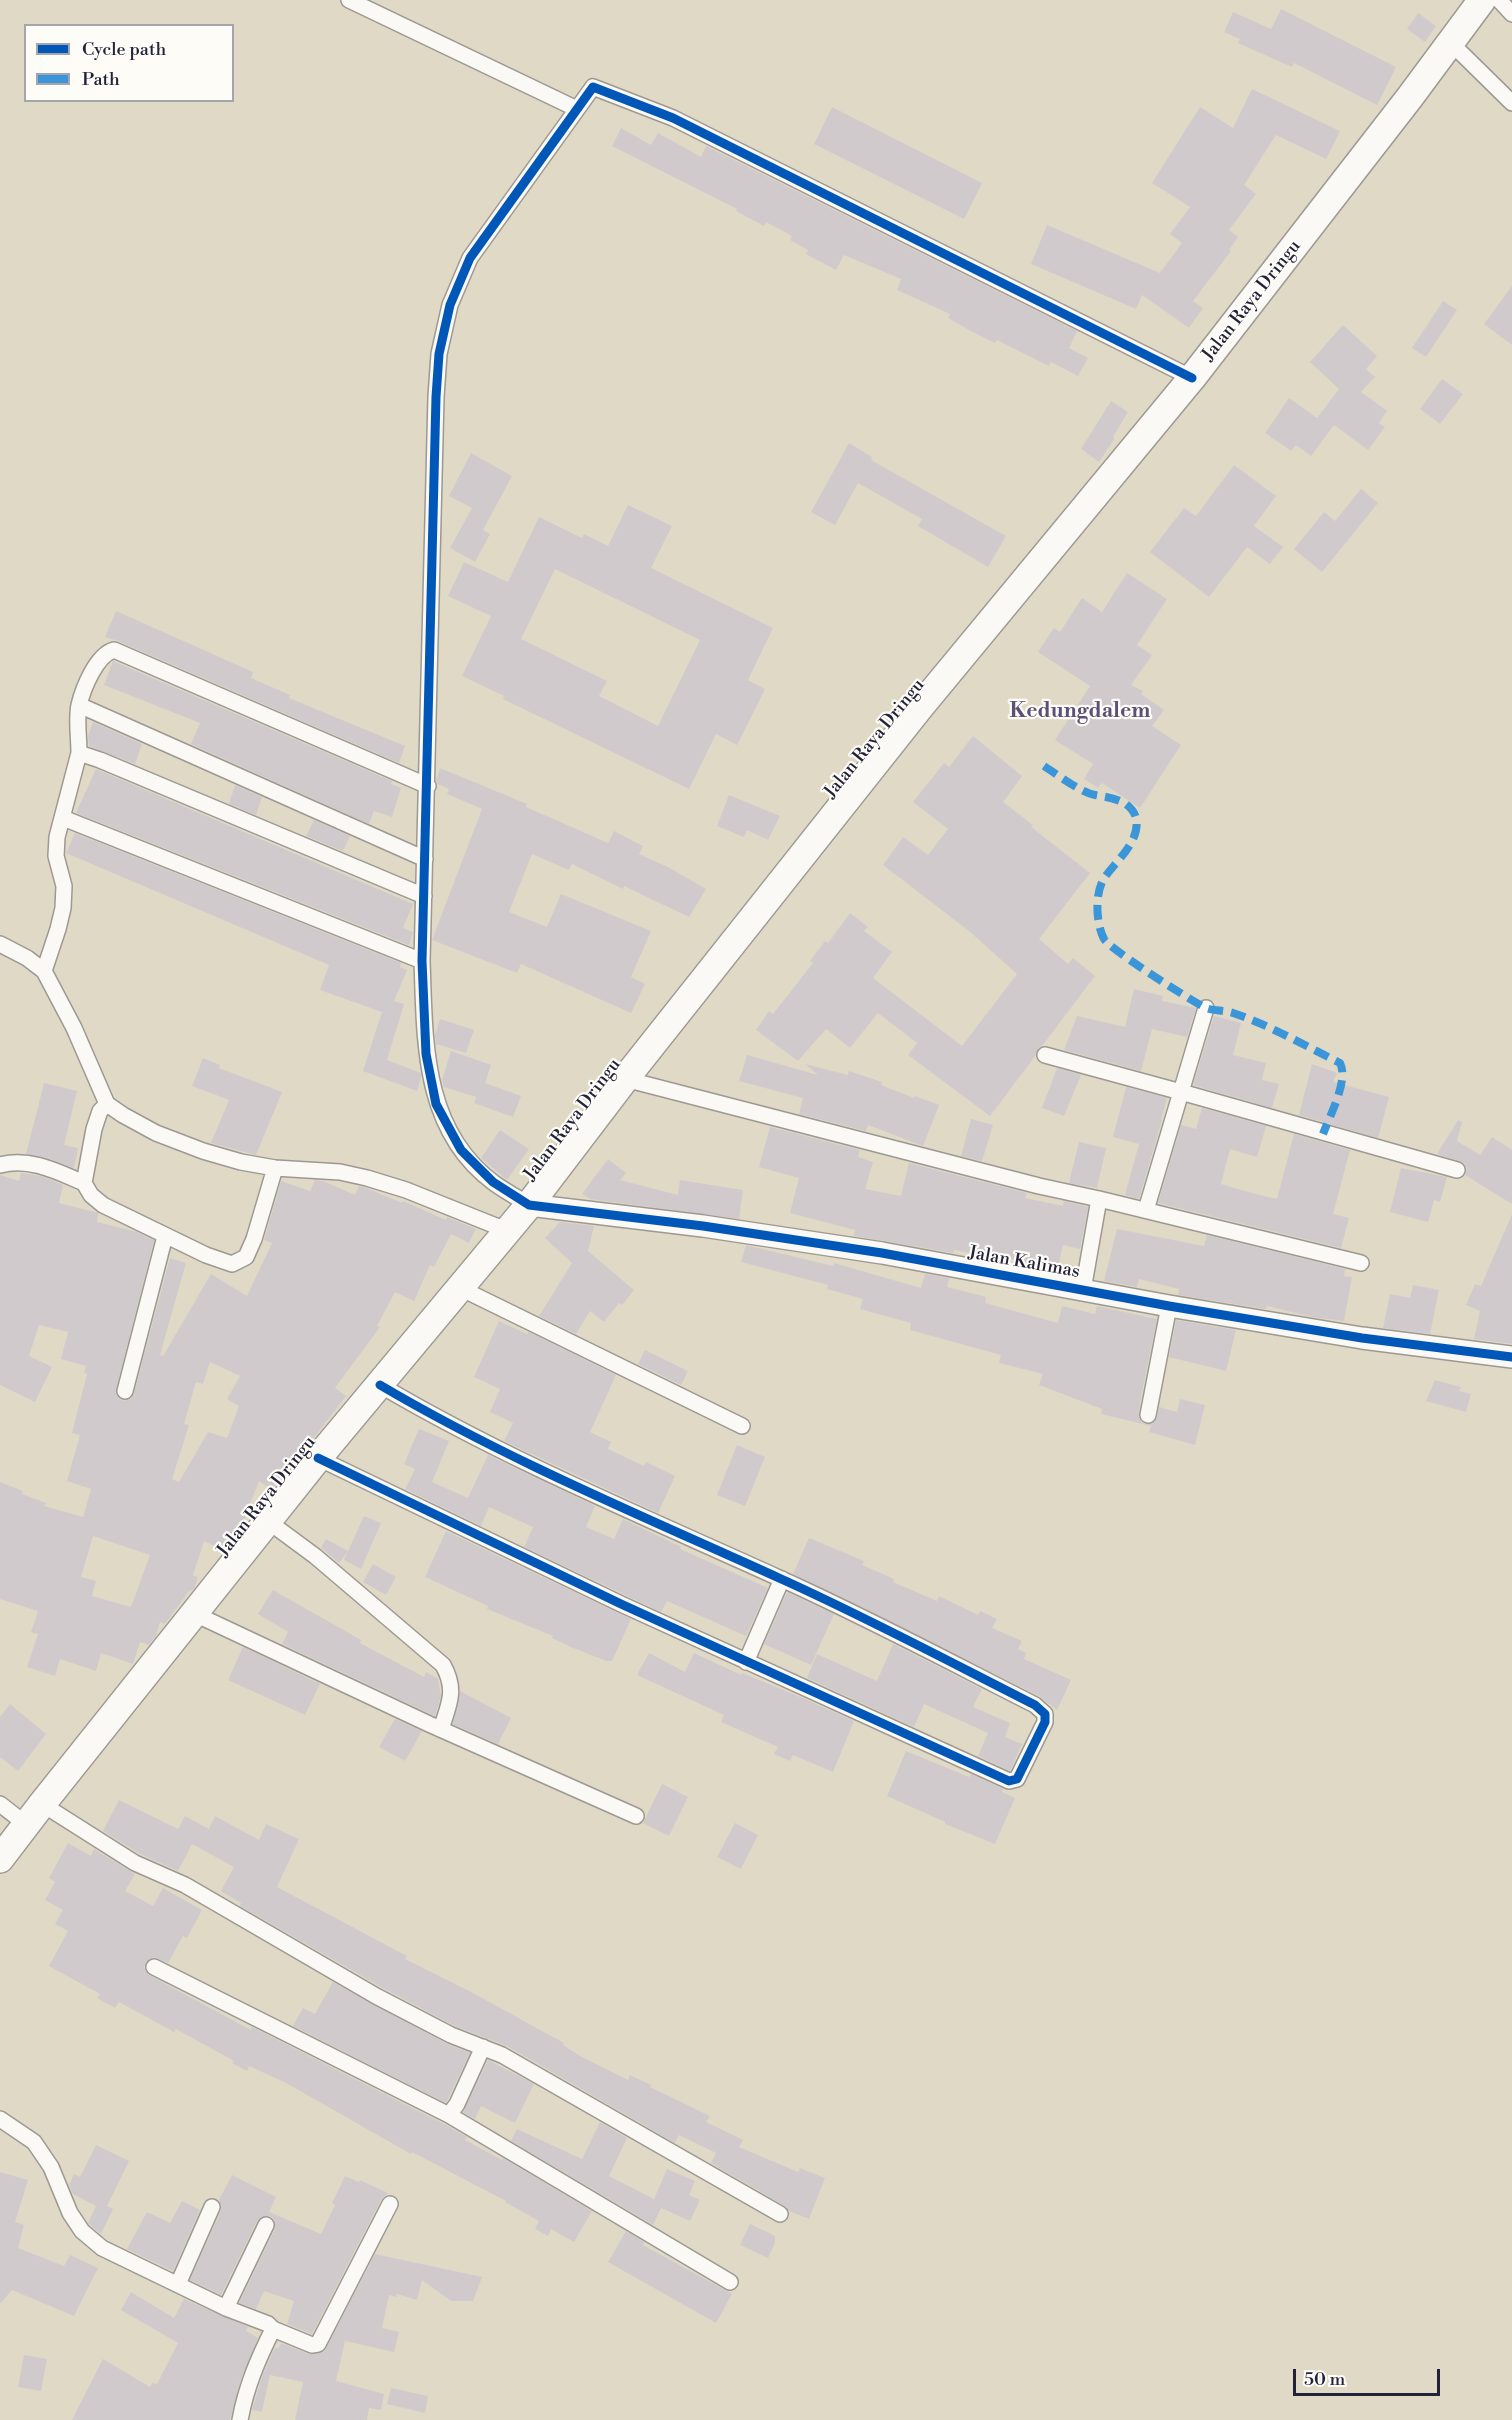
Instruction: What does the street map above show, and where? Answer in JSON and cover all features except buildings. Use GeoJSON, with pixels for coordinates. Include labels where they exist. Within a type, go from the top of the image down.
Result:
{"type":"FeatureCollection","features":[{"type":"Feature","properties":{"kind":"highway","name":"Jalan Raya Dringu"},"geometry":{"type":"LineString","coordinates":[[0,1859],[318,1458],[529,1205],[920,707],[1192,378],[1410,97],[1482,0]]}},
{"type":"Feature","properties":{"kind":"street"},"geometry":{"type":"LineString","coordinates":[[349,0],[577,109]]}},
{"type":"Feature","properties":{"kind":"street"},"geometry":{"type":"LineString","coordinates":[[1499,0],[1512,14]]}},
{"type":"Feature","properties":{"kind":"street"},"geometry":{"type":"LineString","coordinates":[[1450,42],[1512,102]]}},
{"type":"Feature","properties":{"kind":"street"},"geometry":{"type":"LineString","coordinates":[[529,1205],[493,1182],[461,1150],[436,1104],[426,1053],[422,961],[436,397],[440,354],[450,305],[470,258],[593,87],[674,118],[1192,378]]}},
{"type":"Feature","properties":{"kind":"street"},"geometry":{"type":"LineString","coordinates":[[44,970],[63,908],[64,886],[56,856],[57,837],[79,753],[79,705],[101,658],[108,652],[114,650],[428,786]]}},
{"type":"Feature","properties":{"kind":"street"},"geometry":{"type":"LineString","coordinates":[[79,705],[425,859]]}},
{"type":"Feature","properties":{"kind":"street"},"geometry":{"type":"LineString","coordinates":[[79,753],[424,896]]}},
{"type":"Feature","properties":{"kind":"street"},"geometry":{"type":"LineString","coordinates":[[63,818],[422,961]]}},
{"type":"Feature","properties":{"kind":"street"},"geometry":{"type":"LineString","coordinates":[[0,944],[44,970],[74,1028],[107,1104],[156,1133],[203,1151],[241,1162],[275,1168],[340,1172],[368,1178],[406,1190],[506,1230]]}},
{"type":"Feature","properties":{"kind":"street"},"geometry":{"type":"LineString","coordinates":[[1146,1210],[1206,1008]]}},
{"type":"Feature","properties":{"kind":"street"},"geometry":{"type":"LineString","coordinates":[[1045,1055],[1457,1170]]}},
{"type":"Feature","properties":{"kind":"street"},"geometry":{"type":"LineString","coordinates":[[626,1079],[1039,1186],[1361,1263]]}},
{"type":"Feature","properties":{"kind":"street"},"geometry":{"type":"LineString","coordinates":[[84,1183],[94,1129],[100,1111],[107,1104]]}},
{"type":"Feature","properties":{"kind":"street"},"geometry":{"type":"LineString","coordinates":[[0,1165],[30,1164],[48,1168],[84,1183],[91,1195],[103,1205],[206,1255],[232,1264],[246,1257],[254,1239],[275,1168]]}},
{"type":"Feature","properties":{"kind":"street"},"geometry":{"type":"LineString","coordinates":[[1083,1290],[1099,1199]]}},
{"type":"Feature","properties":{"kind":"street","name":"Jalan Kalimas"},"geometry":{"type":"LineString","coordinates":[[529,1205],[703,1226],[871,1251],[1169,1306],[1362,1338],[1512,1357]]}},
{"type":"Feature","properties":{"kind":"street"},"geometry":{"type":"LineString","coordinates":[[125,1391],[165,1236]]}},
{"type":"Feature","properties":{"kind":"street"},"geometry":{"type":"LineString","coordinates":[[460,1288],[742,1426]]}},
{"type":"Feature","properties":{"kind":"street"},"geometry":{"type":"LineString","coordinates":[[1148,1415],[1169,1306]]}},
{"type":"Feature","properties":{"kind":"street"},"geometry":{"type":"LineString","coordinates":[[318,1458],[621,1605],[1009,1781],[1017,1779],[1045,1722],[1045,1714],[1035,1705],[782,1579],[602,1500],[380,1385]]}},
{"type":"Feature","properties":{"kind":"street"},"geometry":{"type":"LineString","coordinates":[[269,1522],[315,1556],[443,1665],[450,1679],[452,1691],[441,1729]]}},
{"type":"Feature","properties":{"kind":"street"},"geometry":{"type":"LineString","coordinates":[[746,1662],[782,1579]]}},
{"type":"Feature","properties":{"kind":"street"},"geometry":{"type":"LineString","coordinates":[[195,1614],[441,1729],[636,1816]]}},
{"type":"Feature","properties":{"kind":"street"},"geometry":{"type":"LineString","coordinates":[[0,1804],[35,1814],[186,1885],[386,2001],[451,2035],[502,2055],[780,2214]]}},
{"type":"Feature","properties":{"kind":"street"},"geometry":{"type":"LineString","coordinates":[[154,1967],[449,2115],[730,2282]]}},
{"type":"Feature","properties":{"kind":"street"},"geometry":{"type":"LineString","coordinates":[[449,2115],[457,2104],[483,2047]]}},
{"type":"Feature","properties":{"kind":"street"},"geometry":{"type":"LineString","coordinates":[[0,2120],[34,2142],[51,2167],[70,2213],[82,2231],[102,2248],[226,2308],[268,2324],[273,2330],[312,2345],[318,2344],[390,2204]]}},
{"type":"Feature","properties":{"kind":"street"},"geometry":{"type":"LineString","coordinates":[[178,2284],[212,2207]]}},
{"type":"Feature","properties":{"kind":"street"},"geometry":{"type":"LineString","coordinates":[[226,2308],[266,2224]]}},
{"type":"Feature","properties":{"kind":"street"},"geometry":{"type":"LineString","coordinates":[[240,2420],[244,2398],[254,2368],[273,2330]]}},
{"type":"Feature","properties":{"kind":"marked path"},"geometry":{"type":"LineString","coordinates":[[1044,766],[1083,790],[1126,804],[1135,816],[1137,826],[1131,843],[1101,883],[1098,917],[1104,939],[1135,963],[1206,1008],[1230,1012],[1260,1023],[1340,1063],[1342,1070],[1340,1088],[1323,1134]]}},
{"type":"Feature","properties":{"kind":"cycle path"},"geometry":{"type":"LineString","coordinates":[[1192,378],[673,118],[593,87],[470,258],[450,305],[439,354],[422,961],[426,1054],[436,1104],[461,1150],[493,1182],[529,1205],[703,1226],[882,1253],[1169,1306],[1362,1338],[1512,1357]]}},
{"type":"Feature","properties":{"kind":"cycle path"},"geometry":{"type":"LineString","coordinates":[[318,1458],[621,1604],[1009,1781],[1017,1779],[1045,1722],[1045,1714],[1035,1705],[844,1608],[527,1463],[380,1385]]}},
{"type":"Feature","properties":{"kind":"district","name":"Kedungdalem"},"geometry":{"type":"Point","coordinates":[1080,712]}}]}
